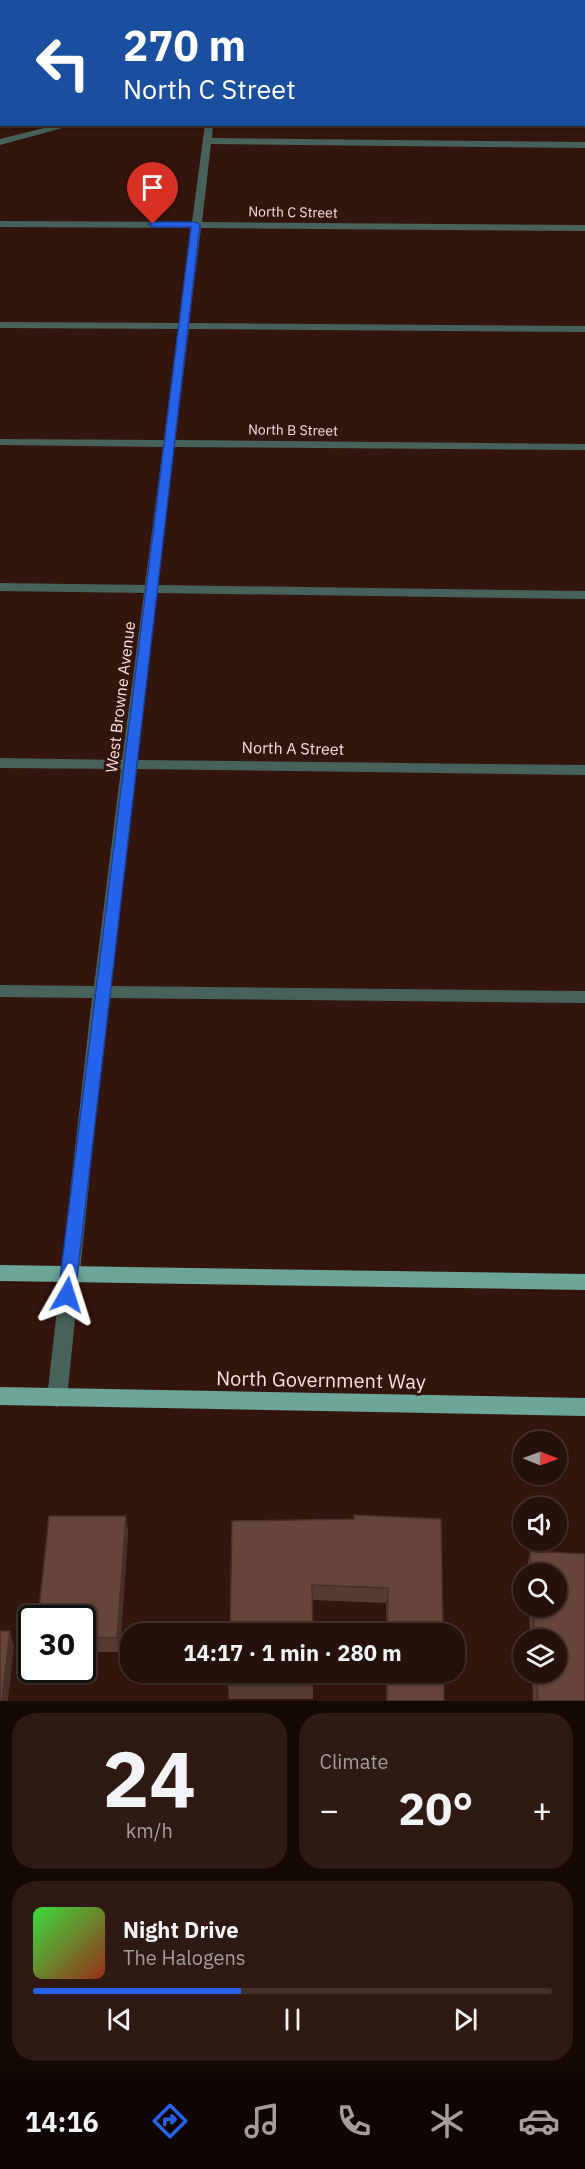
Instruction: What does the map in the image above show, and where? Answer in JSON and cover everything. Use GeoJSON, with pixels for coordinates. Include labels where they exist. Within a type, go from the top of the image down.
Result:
{"type":"FeatureCollection","features":[{"type":"Feature","properties":{"kind":"main road"},"geometry":{"type":"LineString","coordinates":[[0,1273],[585,1282]]}},
{"type":"Feature","properties":{"kind":"main road","name":"North Government Way"},"geometry":{"type":"LineString","coordinates":[[0,1396],[585,1407]]}},
{"type":"Feature","properties":{"kind":"street"},"geometry":{"type":"LineString","coordinates":[[0,141],[64,126]]}},
{"type":"Feature","properties":{"kind":"street","name":"West Browne Avenue"},"geometry":{"type":"LineString","coordinates":[[69,1274],[209,126]]}},
{"type":"Feature","properties":{"kind":"street"},"geometry":{"type":"LineString","coordinates":[[207,141],[585,145]]}},
{"type":"Feature","properties":{"kind":"street","name":"North C Street"},"geometry":{"type":"LineString","coordinates":[[0,224],[585,228]]}},
{"type":"Feature","properties":{"kind":"street"},"geometry":{"type":"LineString","coordinates":[[0,325],[585,329]]}},
{"type":"Feature","properties":{"kind":"street","name":"North B Street"},"geometry":{"type":"LineString","coordinates":[[0,442],[585,447]]}},
{"type":"Feature","properties":{"kind":"street"},"geometry":{"type":"LineString","coordinates":[[0,587],[585,595]]}},
{"type":"Feature","properties":{"kind":"street","name":"North A Street"},"geometry":{"type":"LineString","coordinates":[[0,763],[585,770]]}},
{"type":"Feature","properties":{"kind":"street"},"geometry":{"type":"LineString","coordinates":[[0,991],[585,997]]}},
{"type":"Feature","properties":{"kind":"street"},"geometry":{"type":"LineString","coordinates":[[57,1398],[69,1274]]}},
{"type":"Feature","properties":{"kind":"building"},"geometry":{"type":"Polygon","coordinates":[[[354,1515],[441,1519],[443,1623],[387,1623],[388,1588],[312,1585],[313,1623],[230,1623],[232,1521],[354,1519],[354,1515]]]}},
{"type":"Feature","properties":{"kind":"building"},"geometry":{"type":"Polygon","coordinates":[[[49,1516],[126,1516],[117,1638],[96,1637],[96,1605],[39,1605],[49,1516]]]}},
{"type":"Feature","properties":{"kind":"building"},"geometry":{"type":"Polygon","coordinates":[[[530,1551],[585,1554],[585,1701],[538,1701],[537,1683],[567,1683],[567,1629],[534,1629],[534,1617],[567,1617],[567,1563],[531,1563],[530,1551]]]}},
{"type":"Feature","properties":{"kind":"building"},"geometry":{"type":"Polygon","coordinates":[[[0,1631],[10,1631],[2,1701],[0,1701],[0,1631]]]}},
{"type":"Feature","properties":{"kind":"building"},"geometry":{"type":"Polygon","coordinates":[[[228,1683],[313,1683],[313,1685],[228,1685],[228,1683]]]}},
{"type":"Feature","properties":{"kind":"building"},"geometry":{"type":"Polygon","coordinates":[[[387,1683],[444,1683],[444,1701],[387,1701],[387,1683]]]}},
{"type":"Feature","properties":{"kind":"route"},"geometry":{"type":"LineString","coordinates":[[67,1295],[196,225],[153,224]]}}]}
